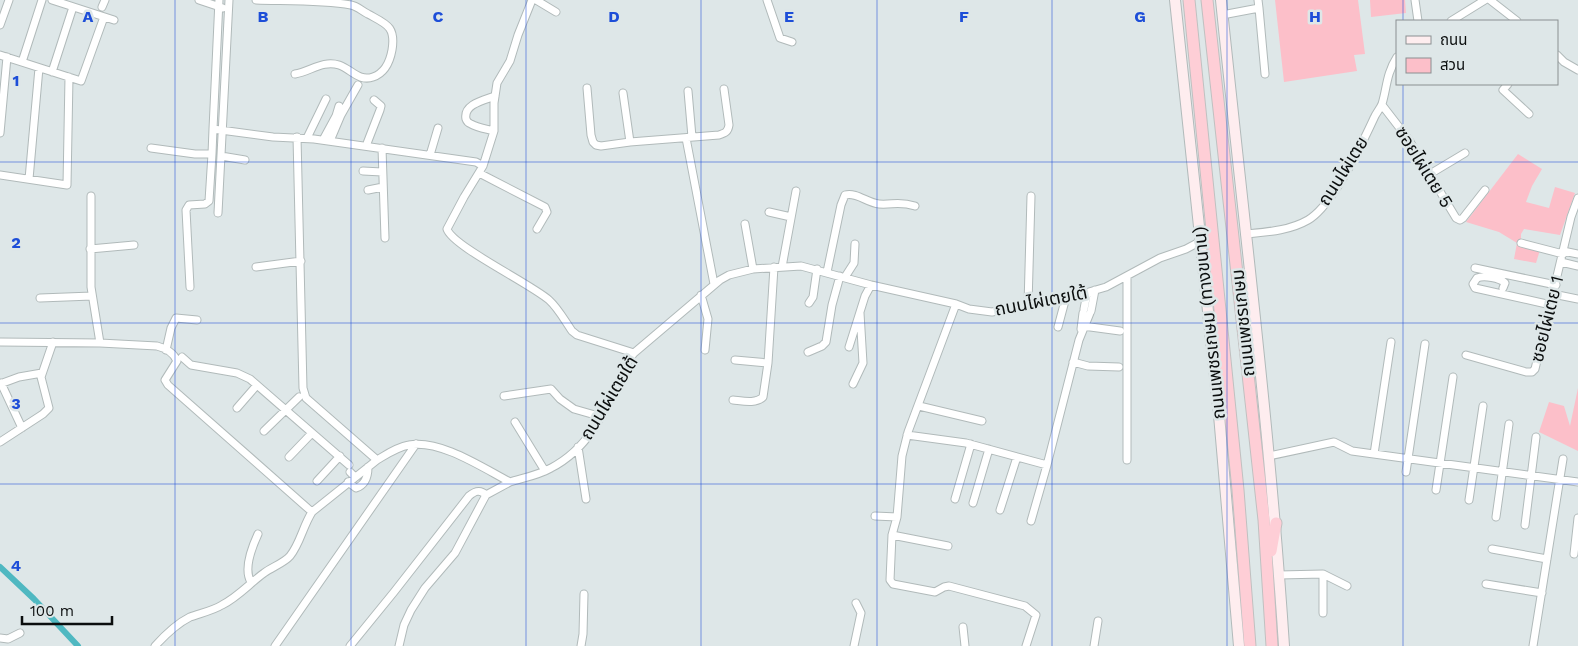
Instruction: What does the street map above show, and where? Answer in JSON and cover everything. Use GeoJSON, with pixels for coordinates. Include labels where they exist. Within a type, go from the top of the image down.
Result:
{"type":"FeatureCollection","features":[{"type":"Feature","properties":{"kind":"highway","name":"ถนนเพชรเกษม"},"geometry":{"type":"LineString","coordinates":[[1189,0],[1237,481],[1250,646]]}},
{"type":"Feature","properties":{"kind":"highway","name":"ถนนเพชรเกษม"},"geometry":{"type":"LineString","coordinates":[[1207,0],[1241,299],[1268,569],[1272,646]]}},
{"type":"Feature","properties":{"kind":"highway"},"geometry":{"type":"LineString","coordinates":[[1268,569],[1276,523]]}},
{"type":"Feature","properties":{"kind":"main road","name":"ถนนเพชรเกษม (ทางขนาน)"},"geometry":{"type":"LineString","coordinates":[[1175,0],[1228,498],[1239,646]]}},
{"type":"Feature","properties":{"kind":"main road"},"geometry":{"type":"LineString","coordinates":[[1221,0],[1276,523],[1284,646]]}},
{"type":"Feature","properties":{"kind":"street"},"geometry":{"type":"LineString","coordinates":[[0,25],[9,0]]}},
{"type":"Feature","properties":{"kind":"street"},"geometry":{"type":"LineString","coordinates":[[22,62],[42,0]]}},
{"type":"Feature","properties":{"kind":"street"},"geometry":{"type":"LineString","coordinates":[[52,0],[114,20]]}},
{"type":"Feature","properties":{"kind":"street"},"geometry":{"type":"LineString","coordinates":[[199,0],[219,3],[228,9]]}},
{"type":"Feature","properties":{"kind":"street"},"geometry":{"type":"LineString","coordinates":[[218,213],[229,0]]}},
{"type":"Feature","properties":{"kind":"street"},"geometry":{"type":"LineString","coordinates":[[256,0],[353,5],[385,22],[392,32],[393,39],[388,63],[384,70],[374,77],[362,78],[342,66],[328,64],[295,74]]}},
{"type":"Feature","properties":{"kind":"street"},"geometry":{"type":"LineString","coordinates":[[532,0],[510,61],[497,83],[494,131],[481,169],[453,216],[448,229],[450,235],[465,247],[550,300],[572,331],[577,335],[634,353]]}},
{"type":"Feature","properties":{"kind":"street"},"geometry":{"type":"LineString","coordinates":[[536,0],[556,12]]}},
{"type":"Feature","properties":{"kind":"street"},"geometry":{"type":"LineString","coordinates":[[767,0],[780,38],[792,42]]}},
{"type":"Feature","properties":{"kind":"street"},"geometry":{"type":"LineString","coordinates":[[1415,0],[1418,20]]}},
{"type":"Feature","properties":{"kind":"street"},"geometry":{"type":"LineString","coordinates":[[1468,0],[1470,10]]}},
{"type":"Feature","properties":{"kind":"street"},"geometry":{"type":"LineString","coordinates":[[1453,20],[1485,0]]}},
{"type":"Feature","properties":{"kind":"street"},"geometry":{"type":"LineString","coordinates":[[1490,0],[1516,20]]}},
{"type":"Feature","properties":{"kind":"street"},"geometry":{"type":"LineString","coordinates":[[190,288],[186,208],[189,205],[205,204],[209,201],[219,3]]}},
{"type":"Feature","properties":{"kind":"street"},"geometry":{"type":"LineString","coordinates":[[1222,15],[1258,4],[1265,74]]}},
{"type":"Feature","properties":{"kind":"street"},"geometry":{"type":"LineString","coordinates":[[52,72],[73,7]]}},
{"type":"Feature","properties":{"kind":"street"},"geometry":{"type":"LineString","coordinates":[[0,133],[3,56],[81,81],[104,17]]}},
{"type":"Feature","properties":{"kind":"street"},"geometry":{"type":"LineString","coordinates":[[1558,56],[1578,70]]}},
{"type":"Feature","properties":{"kind":"street","name":"ถนนไผ่เตย"},"geometry":{"type":"LineString","coordinates":[[1245,234],[1282,230],[1300,224],[1315,215],[1349,167],[1382,105],[1385,86],[1396,59]]}},
{"type":"Feature","properties":{"kind":"street"},"geometry":{"type":"LineString","coordinates":[[29,179],[39,68]]}},
{"type":"Feature","properties":{"kind":"street"},"geometry":{"type":"LineString","coordinates":[[0,175],[67,185],[69,77]]}},
{"type":"Feature","properties":{"kind":"street"},"geometry":{"type":"LineString","coordinates":[[326,140],[358,85]]}},
{"type":"Feature","properties":{"kind":"street"},"geometry":{"type":"LineString","coordinates":[[1507,85],[1503,90],[1529,114]]}},
{"type":"Feature","properties":{"kind":"street"},"geometry":{"type":"LineString","coordinates":[[587,88],[591,135],[593,142],[596,145],[602,146],[725,133],[728,129],[724,89]]}},
{"type":"Feature","properties":{"kind":"street"},"geometry":{"type":"LineString","coordinates":[[688,91],[689,138],[714,284]]}},
{"type":"Feature","properties":{"kind":"street"},"geometry":{"type":"LineString","coordinates":[[623,94],[630,142]]}},
{"type":"Feature","properties":{"kind":"street"},"geometry":{"type":"LineString","coordinates":[[494,131],[470,124],[466,118],[468,110],[474,104],[495,96]]}},
{"type":"Feature","properties":{"kind":"street"},"geometry":{"type":"LineString","coordinates":[[307,138],[326,99]]}},
{"type":"Feature","properties":{"kind":"street"},"geometry":{"type":"LineString","coordinates":[[366,146],[381,106],[374,100]]}},
{"type":"Feature","properties":{"kind":"street","name":"ซอยไผ่เตย 5"},"geometry":{"type":"LineString","coordinates":[[1382,105],[1409,140],[1458,220],[1463,218],[1486,190]]}},
{"type":"Feature","properties":{"kind":"street"},"geometry":{"type":"LineString","coordinates":[[326,140],[339,106]]}},
{"type":"Feature","properties":{"kind":"street"},"geometry":{"type":"LineString","coordinates":[[430,155],[438,128]]}},
{"type":"Feature","properties":{"kind":"street"},"geometry":{"type":"LineString","coordinates":[[213,129],[273,137],[326,140],[473,161],[481,169],[545,207],[547,212],[537,229]]}},
{"type":"Feature","properties":{"kind":"street"},"geometry":{"type":"LineString","coordinates":[[297,137],[304,388],[306,398],[377,460]]}},
{"type":"Feature","properties":{"kind":"street"},"geometry":{"type":"LineString","coordinates":[[151,148],[195,154],[212,154]]}},
{"type":"Feature","properties":{"kind":"street"},"geometry":{"type":"LineString","coordinates":[[382,148],[385,238]]}},
{"type":"Feature","properties":{"kind":"street"},"geometry":{"type":"LineString","coordinates":[[1430,174],[1465,153]]}},
{"type":"Feature","properties":{"kind":"street"},"geometry":{"type":"LineString","coordinates":[[221,156],[245,160]]}},
{"type":"Feature","properties":{"kind":"street"},"geometry":{"type":"LineString","coordinates":[[363,171],[382,172]]}},
{"type":"Feature","properties":{"kind":"street"},"geometry":{"type":"LineString","coordinates":[[368,190],[383,188]]}},
{"type":"Feature","properties":{"kind":"street"},"geometry":{"type":"LineString","coordinates":[[733,400],[751,401],[761,399],[764,390],[778,267],[796,191]]}},
{"type":"Feature","properties":{"kind":"street"},"geometry":{"type":"LineString","coordinates":[[827,272],[841,205],[845,195],[855,194],[865,201],[880,204],[900,202],[915,206]]}},
{"type":"Feature","properties":{"kind":"street"},"geometry":{"type":"LineString","coordinates":[[90,196],[92,296],[100,343]]}},
{"type":"Feature","properties":{"kind":"street"},"geometry":{"type":"LineString","coordinates":[[1028,305],[1031,196]]}},
{"type":"Feature","properties":{"kind":"street","name":"ซอยไผ่เตย 1"},"geometry":{"type":"LineString","coordinates":[[1466,355],[1518,370],[1532,372],[1537,367],[1550,305],[1563,252],[1574,221],[1578,198]]}},
{"type":"Feature","properties":{"kind":"street"},"geometry":{"type":"LineString","coordinates":[[769,212],[791,217]]}},
{"type":"Feature","properties":{"kind":"street"},"geometry":{"type":"LineString","coordinates":[[745,224],[753,269]]}},
{"type":"Feature","properties":{"kind":"street","name":"ถนนไผ่เตยใต้"},"geometry":{"type":"LineString","coordinates":[[350,646],[468,496],[479,491],[486,495],[510,482],[545,471],[578,448],[602,417],[634,353],[714,284],[729,275],[753,269],[801,266],[871,285],[956,304],[969,309],[992,312],[1087,293],[1127,276],[1160,258],[1201,242]]}},
{"type":"Feature","properties":{"kind":"street"},"geometry":{"type":"LineString","coordinates":[[1521,243],[1578,254]]}},
{"type":"Feature","properties":{"kind":"street"},"geometry":{"type":"LineString","coordinates":[[808,352],[822,346],[826,342],[832,305],[842,276],[854,263],[854,244]]}},
{"type":"Feature","properties":{"kind":"street"},"geometry":{"type":"LineString","coordinates":[[90,249],[134,245]]}},
{"type":"Feature","properties":{"kind":"street"},"geometry":{"type":"LineString","coordinates":[[256,266],[301,261]]}},
{"type":"Feature","properties":{"kind":"street"},"geometry":{"type":"LineString","coordinates":[[1561,262],[1578,266]]}},
{"type":"Feature","properties":{"kind":"street"},"geometry":{"type":"LineString","coordinates":[[1475,268],[1556,285]]}},
{"type":"Feature","properties":{"kind":"street"},"geometry":{"type":"LineString","coordinates":[[809,303],[813,297],[817,269]]}},
{"type":"Feature","properties":{"kind":"street"},"geometry":{"type":"LineString","coordinates":[[1127,276],[1127,460]]}},
{"type":"Feature","properties":{"kind":"street"},"geometry":{"type":"LineString","coordinates":[[1503,288],[1505,283],[1503,280],[1481,277],[1476,278],[1474,284],[1475,288],[1550,305]]}},
{"type":"Feature","properties":{"kind":"street"},"geometry":{"type":"LineString","coordinates":[[849,347],[867,290],[871,285]]}},
{"type":"Feature","properties":{"kind":"street"},"geometry":{"type":"LineString","coordinates":[[1031,521],[1087,311],[1095,290]]}},
{"type":"Feature","properties":{"kind":"street"},"geometry":{"type":"LineString","coordinates":[[1087,293],[1087,311]]}},
{"type":"Feature","properties":{"kind":"street"},"geometry":{"type":"LineString","coordinates":[[1554,294],[1578,298]]}},
{"type":"Feature","properties":{"kind":"street"},"geometry":{"type":"LineString","coordinates":[[40,298],[92,296]]}},
{"type":"Feature","properties":{"kind":"street"},"geometry":{"type":"LineString","coordinates":[[701,296],[708,320],[705,350]]}},
{"type":"Feature","properties":{"kind":"street"},"geometry":{"type":"LineString","coordinates":[[1058,327],[1066,297]]}},
{"type":"Feature","properties":{"kind":"street"},"geometry":{"type":"LineString","coordinates":[[956,304],[907,435],[900,466],[896,517],[892,535],[891,583],[935,592],[949,586],[1025,606],[1036,615],[1026,646]]}},
{"type":"Feature","properties":{"kind":"street"},"geometry":{"type":"LineString","coordinates":[[853,384],[863,363],[860,313]]}},
{"type":"Feature","properties":{"kind":"street"},"geometry":{"type":"LineString","coordinates":[[166,350],[171,328],[176,318],[197,320]]}},
{"type":"Feature","properties":{"kind":"street"},"geometry":{"type":"LineString","coordinates":[[1083,328],[1120,331]]}},
{"type":"Feature","properties":{"kind":"street"},"geometry":{"type":"LineString","coordinates":[[0,342],[100,343],[156,346],[166,350],[175,357],[177,362],[166,377],[165,380],[168,385],[312,512]]}},
{"type":"Feature","properties":{"kind":"street"},"geometry":{"type":"LineString","coordinates":[[0,442],[49,408],[42,383],[42,374],[53,342]]}},
{"type":"Feature","properties":{"kind":"street"},"geometry":{"type":"LineString","coordinates":[[1374,454],[1391,342]]}},
{"type":"Feature","properties":{"kind":"street"},"geometry":{"type":"LineString","coordinates":[[1406,472],[1425,344]]}},
{"type":"Feature","properties":{"kind":"street"},"geometry":{"type":"LineString","coordinates":[[182,357],[191,365],[244,375],[258,385],[330,450],[331,454],[352,471]]}},
{"type":"Feature","properties":{"kind":"street"},"geometry":{"type":"LineString","coordinates":[[735,360],[768,363]]}},
{"type":"Feature","properties":{"kind":"street"},"geometry":{"type":"LineString","coordinates":[[1073,362],[1088,366],[1119,367]]}},
{"type":"Feature","properties":{"kind":"street"},"geometry":{"type":"LineString","coordinates":[[22,428],[0,384],[19,377],[42,374]]}},
{"type":"Feature","properties":{"kind":"street"},"geometry":{"type":"LineString","coordinates":[[1436,490],[1453,377]]}},
{"type":"Feature","properties":{"kind":"street"},"geometry":{"type":"LineString","coordinates":[[237,408],[258,385]]}},
{"type":"Feature","properties":{"kind":"street"},"geometry":{"type":"LineString","coordinates":[[504,396],[551,389],[560,399],[574,409],[602,417]]}},
{"type":"Feature","properties":{"kind":"street"},"geometry":{"type":"LineString","coordinates":[[264,431],[299,397]]}},
{"type":"Feature","properties":{"kind":"street"},"geometry":{"type":"LineString","coordinates":[[919,406],[982,420]]}},
{"type":"Feature","properties":{"kind":"street"},"geometry":{"type":"LineString","coordinates":[[1469,500],[1483,406]]}},
{"type":"Feature","properties":{"kind":"street"},"geometry":{"type":"LineString","coordinates":[[515,422],[545,471]]}},
{"type":"Feature","properties":{"kind":"street"},"geometry":{"type":"LineString","coordinates":[[1496,518],[1509,424]]}},
{"type":"Feature","properties":{"kind":"street"},"geometry":{"type":"LineString","coordinates":[[289,456],[312,433]]}},
{"type":"Feature","properties":{"kind":"street"},"geometry":{"type":"LineString","coordinates":[[907,435],[971,444],[1047,466]]}},
{"type":"Feature","properties":{"kind":"street"},"geometry":{"type":"LineString","coordinates":[[1525,525],[1536,437]]}},
{"type":"Feature","properties":{"kind":"street"},"geometry":{"type":"LineString","coordinates":[[1269,456],[1334,442],[1352,451],[1578,482]]}},
{"type":"Feature","properties":{"kind":"street"},"geometry":{"type":"LineString","coordinates":[[275,646],[416,444]]}},
{"type":"Feature","properties":{"kind":"street"},"geometry":{"type":"LineString","coordinates":[[352,471],[368,467],[402,447],[416,444],[450,451],[510,482]]}},
{"type":"Feature","properties":{"kind":"street"},"geometry":{"type":"LineString","coordinates":[[955,499],[971,444]]}},
{"type":"Feature","properties":{"kind":"street"},"geometry":{"type":"LineString","coordinates":[[578,448],[586,499]]}},
{"type":"Feature","properties":{"kind":"street"},"geometry":{"type":"LineString","coordinates":[[973,503],[989,449]]}},
{"type":"Feature","properties":{"kind":"street"},"geometry":{"type":"LineString","coordinates":[[1000,510],[1017,457]]}},
{"type":"Feature","properties":{"kind":"street"},"geometry":{"type":"LineString","coordinates":[[317,481],[338,458]]}},
{"type":"Feature","properties":{"kind":"street"},"geometry":{"type":"LineString","coordinates":[[1534,646],[1563,460]]}},
{"type":"Feature","properties":{"kind":"street"},"geometry":{"type":"LineString","coordinates":[[348,482],[356,488],[363,484],[368,474],[368,467]]}},
{"type":"Feature","properties":{"kind":"street"},"geometry":{"type":"LineString","coordinates":[[155,646],[174,627],[190,617],[223,605],[241,593],[251,582],[289,557],[297,546],[312,512],[348,482],[352,471]]}},
{"type":"Feature","properties":{"kind":"street"},"geometry":{"type":"LineString","coordinates":[[399,646],[404,625],[411,610],[426,588],[455,553],[486,495]]}},
{"type":"Feature","properties":{"kind":"street"},"geometry":{"type":"LineString","coordinates":[[875,516],[896,517]]}},
{"type":"Feature","properties":{"kind":"street"},"geometry":{"type":"LineString","coordinates":[[1574,554],[1578,518]]}},
{"type":"Feature","properties":{"kind":"street"},"geometry":{"type":"LineString","coordinates":[[251,582],[248,567],[252,547],[258,534]]}},
{"type":"Feature","properties":{"kind":"street"},"geometry":{"type":"LineString","coordinates":[[892,535],[948,546]]}},
{"type":"Feature","properties":{"kind":"street"},"geometry":{"type":"LineString","coordinates":[[1492,549],[1547,559]]}},
{"type":"Feature","properties":{"kind":"street"},"geometry":{"type":"LineString","coordinates":[[1279,575],[1323,574],[1346,586]]}},
{"type":"Feature","properties":{"kind":"street"},"geometry":{"type":"LineString","coordinates":[[1322,613],[1323,574]]}},
{"type":"Feature","properties":{"kind":"street"},"geometry":{"type":"LineString","coordinates":[[1486,584],[1542,593]]}},
{"type":"Feature","properties":{"kind":"street"},"geometry":{"type":"LineString","coordinates":[[581,646],[584,594]]}},
{"type":"Feature","properties":{"kind":"street"},"geometry":{"type":"LineString","coordinates":[[854,646],[861,613],[856,603]]}},
{"type":"Feature","properties":{"kind":"street"},"geometry":{"type":"LineString","coordinates":[[1094,646],[1098,621]]}},
{"type":"Feature","properties":{"kind":"street"},"geometry":{"type":"LineString","coordinates":[[964,627],[965,646]]}},
{"type":"Feature","properties":{"kind":"street"},"geometry":{"type":"LineString","coordinates":[[0,638],[8,639],[20,633]]}},
{"type":"Feature","properties":{"kind":"green space"},"geometry":{"type":"Polygon","coordinates":[[[1275,0],[1358,0],[1365,54],[1354,55],[1357,71],[1284,82],[1275,0]]]}},
{"type":"Feature","properties":{"kind":"green space"},"geometry":{"type":"Polygon","coordinates":[[[1370,0],[1405,0],[1406,13],[1371,17],[1370,0]]]}},
{"type":"Feature","properties":{"kind":"green space"},"geometry":{"type":"Polygon","coordinates":[[[1518,154],[1542,169],[1532,186],[1526,202],[1549,208],[1555,187],[1575,193],[1560,235],[1524,229],[1521,234],[1521,245],[1540,250],[1536,263],[1514,259],[1517,243],[1499,232],[1466,222],[1518,154]]]}},
{"type":"Feature","properties":{"kind":"green space"},"geometry":{"type":"Polygon","coordinates":[[[1578,388],[1578,451],[1539,432],[1549,402],[1564,406],[1570,426],[1578,388]]]}},
{"type":"Feature","properties":{"kind":"waterway"},"geometry":{"type":"LineString","coordinates":[[0,567],[34,599],[78,646]]}}]}
